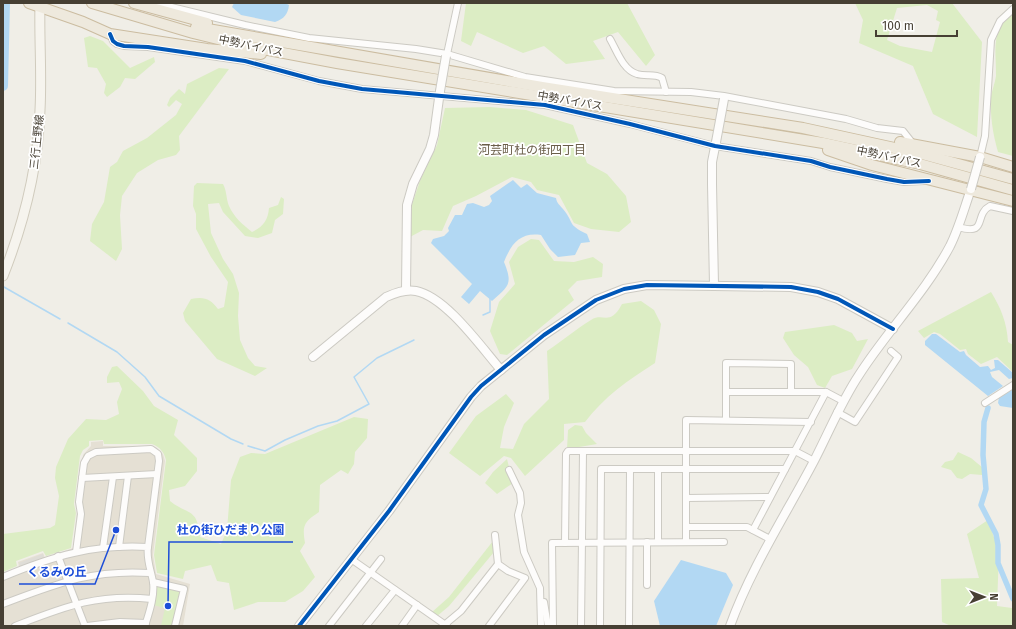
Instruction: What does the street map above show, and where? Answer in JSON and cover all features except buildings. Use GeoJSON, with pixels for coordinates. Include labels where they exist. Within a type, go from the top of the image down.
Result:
{"type":"FeatureCollection","features":[{"type":"Feature","properties":{"kind":"highway"},"geometry":{"type":"LineString","coordinates":[[29,3],[40,5],[110,34],[207,49],[337,63]]}},
{"type":"Feature","properties":{"kind":"highway","name":"中勢バイパス"},"geometry":{"type":"LineString","coordinates":[[92,3],[193,33],[337,63],[798,139],[920,164],[1013,190]]}},
{"type":"Feature","properties":{"kind":"highway"},"geometry":{"type":"LineString","coordinates":[[134,3],[280,41]]}},
{"type":"Feature","properties":{"kind":"highway","name":"中勢バイパス"},"geometry":{"type":"LineString","coordinates":[[127,14],[542,87],[804,128],[922,154],[1013,179]]}},
{"type":"Feature","properties":{"kind":"highway"},"geometry":{"type":"LineString","coordinates":[[804,128],[840,131],[980,157],[1013,167]]}},
{"type":"Feature","properties":{"kind":"highway"},"geometry":{"type":"LineString","coordinates":[[798,139],[872,165],[929,181],[970,189],[1013,201]]}},
{"type":"Feature","properties":{"kind":"main road","name":"三行上野線"},"geometry":{"type":"LineString","coordinates":[[3,276],[21,224],[36,162],[40,110],[40,5]]}},
{"type":"Feature","properties":{"kind":"street"},"geometry":{"type":"LineString","coordinates":[[155,3],[279,33],[316,39],[416,49],[447,55],[525,77],[614,91],[666,92],[724,97],[846,119],[878,128],[903,131],[914,145]]}},
{"type":"Feature","properties":{"kind":"street"},"geometry":{"type":"LineString","coordinates":[[406,290],[407,205],[413,184],[430,149],[434,135],[440,93],[458,3]]}},
{"type":"Feature","properties":{"kind":"street"},"geometry":{"type":"LineString","coordinates":[[730,626],[745,590],[770,539],[814,461],[843,401],[868,361],[893,329],[941,261],[958,227],[985,136],[993,34],[1000,21],[1013,9]]}},
{"type":"Feature","properties":{"kind":"street"},"geometry":{"type":"LineString","coordinates":[[110,34],[113,41],[124,46],[148,47],[245,61],[318,81],[362,89],[440,93],[545,105],[715,144],[811,161],[830,167],[893,180],[904,182],[929,181]]}},
{"type":"Feature","properties":{"kind":"street"},"geometry":{"type":"LineString","coordinates":[[610,39],[628,69],[637,74],[656,74],[662,78],[666,92]]}},
{"type":"Feature","properties":{"kind":"street"},"geometry":{"type":"LineString","coordinates":[[714,285],[712,184],[715,144],[724,97]]}},
{"type":"Feature","properties":{"kind":"street"},"geometry":{"type":"LineString","coordinates":[[958,227],[969,230],[975,228],[980,224],[983,211],[990,206],[1013,211]]}},
{"type":"Feature","properties":{"kind":"street"},"geometry":{"type":"LineString","coordinates":[[299,626],[389,511],[471,397],[544,335],[596,300],[614,292],[647,285],[791,287],[818,292],[838,299],[893,329]]}},
{"type":"Feature","properties":{"kind":"street"},"geometry":{"type":"LineString","coordinates":[[312,357],[375,304],[386,297],[406,290],[427,295],[445,307],[501,370]]}},
{"type":"Feature","properties":{"kind":"street"},"geometry":{"type":"LineString","coordinates":[[837,412],[855,422],[898,357],[891,351]]}},
{"type":"Feature","properties":{"kind":"street"},"geometry":{"type":"LineString","coordinates":[[726,420],[726,363],[791,364],[791,392]]}},
{"type":"Feature","properties":{"kind":"street"},"geometry":{"type":"LineString","coordinates":[[985,403],[1013,385]]}},
{"type":"Feature","properties":{"kind":"street"},"geometry":{"type":"LineString","coordinates":[[727,392],[826,392],[843,401]]}},
{"type":"Feature","properties":{"kind":"street"},"geometry":{"type":"LineString","coordinates":[[753,530],[826,392]]}},
{"type":"Feature","properties":{"kind":"street"},"geometry":{"type":"LineString","coordinates":[[686,542],[686,420],[811,422]]}},
{"type":"Feature","properties":{"kind":"street"},"geometry":{"type":"LineString","coordinates":[[58,556],[86,626],[120,622],[146,624],[152,599],[153,582],[147,554],[157,474],[158,454],[153,450],[144,449],[93,452],[86,458],[79,502],[81,514],[76,552]]}},
{"type":"Feature","properties":{"kind":"street"},"geometry":{"type":"LineString","coordinates":[[566,543],[566,454],[568,451],[796,451],[814,461]]}},
{"type":"Feature","properties":{"kind":"street"},"geometry":{"type":"LineString","coordinates":[[581,626],[583,452]]}},
{"type":"Feature","properties":{"kind":"street"},"geometry":{"type":"LineString","coordinates":[[600,626],[601,469],[785,469]]}},
{"type":"Feature","properties":{"kind":"street"},"geometry":{"type":"LineString","coordinates":[[629,626],[630,469]]}},
{"type":"Feature","properties":{"kind":"street"},"geometry":{"type":"LineString","coordinates":[[658,469],[658,542]]}},
{"type":"Feature","properties":{"kind":"street"},"geometry":{"type":"LineString","coordinates":[[509,470],[520,493],[521,503],[518,515],[524,552],[540,588],[548,626]]}},
{"type":"Feature","properties":{"kind":"street"},"geometry":{"type":"LineString","coordinates":[[82,478],[157,474]]}},
{"type":"Feature","properties":{"kind":"street"},"geometry":{"type":"LineString","coordinates":[[119,547],[128,476]]}},
{"type":"Feature","properties":{"kind":"street"},"geometry":{"type":"LineString","coordinates":[[103,548],[112,477]]}},
{"type":"Feature","properties":{"kind":"street"},"geometry":{"type":"LineString","coordinates":[[687,498],[770,497]]}},
{"type":"Feature","properties":{"kind":"street"},"geometry":{"type":"LineString","coordinates":[[687,528],[747,527],[770,539]]}},
{"type":"Feature","properties":{"kind":"street"},"geometry":{"type":"LineString","coordinates":[[351,559],[445,625],[461,611],[498,564],[495,535]]}},
{"type":"Feature","properties":{"kind":"street"},"geometry":{"type":"LineString","coordinates":[[647,542],[647,585]]}},
{"type":"Feature","properties":{"kind":"street"},"geometry":{"type":"LineString","coordinates":[[553,626],[552,543],[724,542]]}},
{"type":"Feature","properties":{"kind":"street"},"geometry":{"type":"LineString","coordinates":[[3,577],[58,556],[76,552],[103,548],[148,547]]}},
{"type":"Feature","properties":{"kind":"street"},"geometry":{"type":"LineString","coordinates":[[329,626],[381,559]]}},
{"type":"Feature","properties":{"kind":"street"},"geometry":{"type":"LineString","coordinates":[[489,626],[525,578],[508,571],[498,564]]}},
{"type":"Feature","properties":{"kind":"street"},"geometry":{"type":"LineString","coordinates":[[3,604],[67,580],[106,572],[150,573]]}},
{"type":"Feature","properties":{"kind":"street"},"geometry":{"type":"LineString","coordinates":[[153,582],[184,589],[175,626]]}},
{"type":"Feature","properties":{"kind":"street"},"geometry":{"type":"LineString","coordinates":[[540,588],[541,626]]}},
{"type":"Feature","properties":{"kind":"street"},"geometry":{"type":"LineString","coordinates":[[366,626],[395,590]]}},
{"type":"Feature","properties":{"kind":"street"},"geometry":{"type":"LineString","coordinates":[[15,626],[76,603],[112,597],[152,599]]}},
{"type":"Feature","properties":{"kind":"street"},"geometry":{"type":"LineString","coordinates":[[402,626],[416,605]]}},
{"type":"Feature","properties":{"kind":"shaded area"},"geometry":{"type":"Polygon","coordinates":[[[103,441],[103,446],[153,446],[163,454],[165,461],[153,555],[156,574],[190,584],[183,626],[3,626],[3,574],[19,567],[18,562],[43,553],[45,558],[73,548],[83,455],[91,446],[91,442],[103,441]]]}},
{"type":"Feature","properties":{"kind":"shaded area"},"geometry":{"type":"Polygon","coordinates":[[[43,554],[44,559],[21,567],[19,563],[43,554]]]}},
{"type":"Feature","properties":{"kind":"green space"},"geometry":{"type":"Polygon","coordinates":[[[466,3],[627,3],[655,55],[646,66],[618,32],[593,41],[605,59],[566,64],[544,46],[523,53],[477,32],[471,46],[461,41],[466,3]]]}},
{"type":"Feature","properties":{"kind":"green space"},"geometry":{"type":"Polygon","coordinates":[[[855,3],[952,3],[982,42],[977,137],[933,114],[913,66],[859,43],[863,20],[855,3]],[[927,5],[897,8],[887,40],[900,46],[932,52],[940,22],[936,20],[938,11],[927,5]]]}},
{"type":"Feature","properties":{"kind":"green space"},"geometry":{"type":"Polygon","coordinates":[[[1013,14],[1013,156],[998,152],[992,125],[991,94],[996,76],[995,50],[997,35],[1005,20],[1013,14]]]}},
{"type":"Feature","properties":{"kind":"green space"},"geometry":{"type":"Polygon","coordinates":[[[90,36],[103,41],[130,68],[154,57],[155,62],[135,79],[125,78],[120,87],[107,97],[104,93],[106,84],[97,68],[88,67],[84,38],[90,36]]]}},
{"type":"Feature","properties":{"kind":"green space"},"geometry":{"type":"Polygon","coordinates":[[[219,68],[229,69],[179,136],[180,150],[176,155],[158,160],[137,173],[122,196],[120,215],[122,249],[116,261],[90,241],[92,224],[104,202],[110,167],[117,162],[123,151],[147,138],[176,115],[182,104],[176,100],[169,107],[167,105],[170,98],[179,89],[185,94],[187,84],[219,68]]]}},
{"type":"Feature","properties":{"kind":"green space"},"geometry":{"type":"Polygon","coordinates":[[[490,107],[526,110],[573,125],[587,163],[607,174],[626,196],[631,222],[619,232],[591,229],[574,223],[559,195],[537,190],[531,182],[512,177],[453,206],[442,231],[423,230],[410,237],[411,207],[421,178],[437,145],[445,108],[490,107]]]}},
{"type":"Feature","properties":{"kind":"green space"},"geometry":{"type":"Polygon","coordinates":[[[197,183],[223,184],[228,203],[233,214],[252,232],[264,223],[269,208],[278,205],[281,197],[284,199],[283,214],[275,220],[272,233],[258,238],[245,236],[223,212],[219,203],[208,204],[211,233],[223,259],[233,274],[239,293],[238,316],[240,340],[248,358],[255,366],[267,368],[255,376],[217,359],[185,321],[183,313],[191,299],[203,298],[213,303],[218,309],[224,307],[228,282],[211,257],[196,229],[196,214],[193,206],[194,186],[197,183]]]}},
{"type":"Feature","properties":{"kind":"green space"},"geometry":{"type":"Polygon","coordinates":[[[531,239],[539,240],[554,261],[574,262],[593,257],[603,264],[602,277],[577,281],[568,290],[574,300],[507,355],[500,354],[490,331],[499,302],[515,284],[509,262],[518,247],[531,239]]]}},
{"type":"Feature","properties":{"kind":"green space"},"geometry":{"type":"Polygon","coordinates":[[[991,292],[1003,316],[1008,342],[1013,345],[1013,372],[997,357],[981,364],[968,354],[966,349],[960,350],[940,334],[934,332],[924,338],[918,331],[991,292]]]}},
{"type":"Feature","properties":{"kind":"green space"},"geometry":{"type":"Polygon","coordinates":[[[641,301],[654,310],[661,324],[655,363],[608,397],[585,422],[564,424],[564,440],[525,476],[511,458],[504,456],[480,476],[449,453],[476,416],[506,394],[514,403],[504,427],[500,448],[513,449],[524,424],[549,399],[547,351],[591,320],[599,317],[606,318],[614,315],[622,304],[641,301]]]}},
{"type":"Feature","properties":{"kind":"green space"},"geometry":{"type":"Polygon","coordinates":[[[834,325],[852,333],[857,341],[868,339],[852,369],[832,376],[825,388],[817,385],[808,367],[794,355],[783,338],[785,332],[834,325]]]}},
{"type":"Feature","properties":{"kind":"green space"},"geometry":{"type":"Polygon","coordinates":[[[117,366],[143,391],[154,406],[178,420],[174,435],[197,458],[197,471],[185,486],[169,490],[170,501],[194,516],[199,527],[200,537],[221,544],[227,530],[231,480],[240,457],[251,453],[265,454],[354,417],[368,419],[367,438],[355,452],[354,464],[348,474],[341,470],[320,485],[319,512],[305,524],[305,543],[300,551],[315,577],[303,591],[285,602],[258,602],[234,610],[229,583],[217,581],[211,565],[185,571],[183,579],[157,573],[154,555],[166,460],[163,452],[152,444],[104,444],[103,440],[89,441],[89,446],[83,450],[80,456],[74,504],[76,513],[71,548],[46,556],[43,551],[16,561],[17,566],[3,572],[3,534],[50,528],[55,525],[59,496],[55,478],[56,467],[68,439],[86,419],[106,420],[119,414],[117,402],[122,389],[119,382],[107,383],[107,377],[112,367],[117,366]]]}},
{"type":"Feature","properties":{"kind":"green space"},"geometry":{"type":"Polygon","coordinates":[[[575,425],[582,426],[586,433],[597,444],[567,449],[568,430],[575,425]]]}},
{"type":"Feature","properties":{"kind":"green space"},"geometry":{"type":"Polygon","coordinates":[[[958,452],[971,458],[983,468],[982,475],[970,474],[962,479],[957,478],[951,470],[941,467],[945,462],[953,460],[958,452]]]}},
{"type":"Feature","properties":{"kind":"green space"},"geometry":{"type":"Polygon","coordinates":[[[507,459],[513,483],[497,494],[485,483],[493,472],[507,459]]]}},
{"type":"Feature","properties":{"kind":"green space"},"geometry":{"type":"Polygon","coordinates":[[[988,520],[999,552],[997,606],[1012,608],[1013,626],[951,626],[942,622],[941,579],[979,578],[967,534],[988,520]]]}},
{"type":"Feature","properties":{"kind":"green space"},"geometry":{"type":"Polygon","coordinates":[[[493,541],[494,552],[449,606],[436,617],[431,613],[449,597],[493,541]]]}},
{"type":"Feature","properties":{"kind":"green space"},"geometry":{"type":"Polygon","coordinates":[[[159,586],[178,590],[180,594],[173,626],[161,626],[165,608],[153,605],[156,587],[159,586]]]}},
{"type":"Feature","properties":{"kind":"water"},"geometry":{"type":"Polygon","coordinates":[[[234,3],[285,3],[289,5],[285,16],[275,22],[241,15],[232,7],[234,3]]]}},
{"type":"Feature","properties":{"kind":"water"},"geometry":{"type":"Polygon","coordinates":[[[513,180],[521,188],[527,184],[537,193],[556,198],[573,225],[580,231],[587,234],[590,242],[581,243],[575,255],[558,257],[550,249],[541,235],[527,235],[522,237],[513,245],[504,262],[509,280],[506,288],[492,301],[480,291],[469,304],[461,297],[472,284],[431,243],[433,239],[444,236],[449,231],[448,228],[455,215],[462,215],[467,204],[473,203],[484,207],[489,205],[492,201],[490,196],[513,180]]]}},
{"type":"Feature","properties":{"kind":"water"},"geometry":{"type":"Polygon","coordinates":[[[932,334],[936,334],[960,352],[964,351],[966,355],[980,367],[988,366],[991,370],[995,368],[994,360],[998,360],[1013,373],[1013,378],[1009,379],[999,370],[990,372],[992,377],[1003,386],[988,396],[925,345],[925,341],[932,334]]]}},
{"type":"Feature","properties":{"kind":"water"},"geometry":{"type":"Polygon","coordinates":[[[1013,387],[1013,408],[1000,406],[998,403],[999,397],[1013,387]]]}},
{"type":"Feature","properties":{"kind":"water"},"geometry":{"type":"Polygon","coordinates":[[[681,560],[726,573],[733,585],[716,626],[660,626],[654,601],[681,560]]]}},
{"type":"Feature","properties":{"kind":"waterway"},"geometry":{"type":"LineString","coordinates":[[3,86],[5,3]]}},
{"type":"Feature","properties":{"kind":"waterway"},"geometry":{"type":"LineString","coordinates":[[4,287],[60,319]]}},
{"type":"Feature","properties":{"kind":"waterway"},"geometry":{"type":"LineString","coordinates":[[483,315],[490,312],[490,299]]}},
{"type":"Feature","properties":{"kind":"waterway"},"geometry":{"type":"LineString","coordinates":[[68,323],[117,352],[145,377],[159,396],[231,439],[243,444]]}},
{"type":"Feature","properties":{"kind":"waterway"},"geometry":{"type":"LineString","coordinates":[[248,446],[265,451],[285,440],[318,426],[337,421],[369,404],[354,377],[377,358],[414,340]]}},
{"type":"Feature","properties":{"kind":"waterway"},"geometry":{"type":"LineString","coordinates":[[988,408],[984,422],[983,455],[986,489],[981,505],[996,534],[998,545],[998,563],[1013,599]]}},
{"type":"Feature","properties":{"kind":"cycle path"},"geometry":{"type":"LineString","coordinates":[[110,34],[113,41],[124,46],[148,47],[245,61],[319,81],[362,89],[545,105],[630,124],[715,146],[811,161],[830,167],[904,182],[929,181]]}},
{"type":"Feature","properties":{"kind":"cycle path"},"geometry":{"type":"LineString","coordinates":[[299,626],[389,511],[471,397],[481,386],[544,335],[596,300],[624,289],[647,285],[791,287],[818,292],[838,299],[893,329]]}},
{"type":"Feature","properties":{"kind":"place","name":"くるみの丘"},"geometry":{"type":"Point","coordinates":[116,530]}},
{"type":"Feature","properties":{"kind":"place","name":"杜の街ひだまり公園"},"geometry":{"type":"Point","coordinates":[168,606]}},
{"type":"Feature","properties":{"kind":"district","name":"河芸町杜の街四丁目"},"geometry":{"type":"Point","coordinates":[532,150]}}]}
